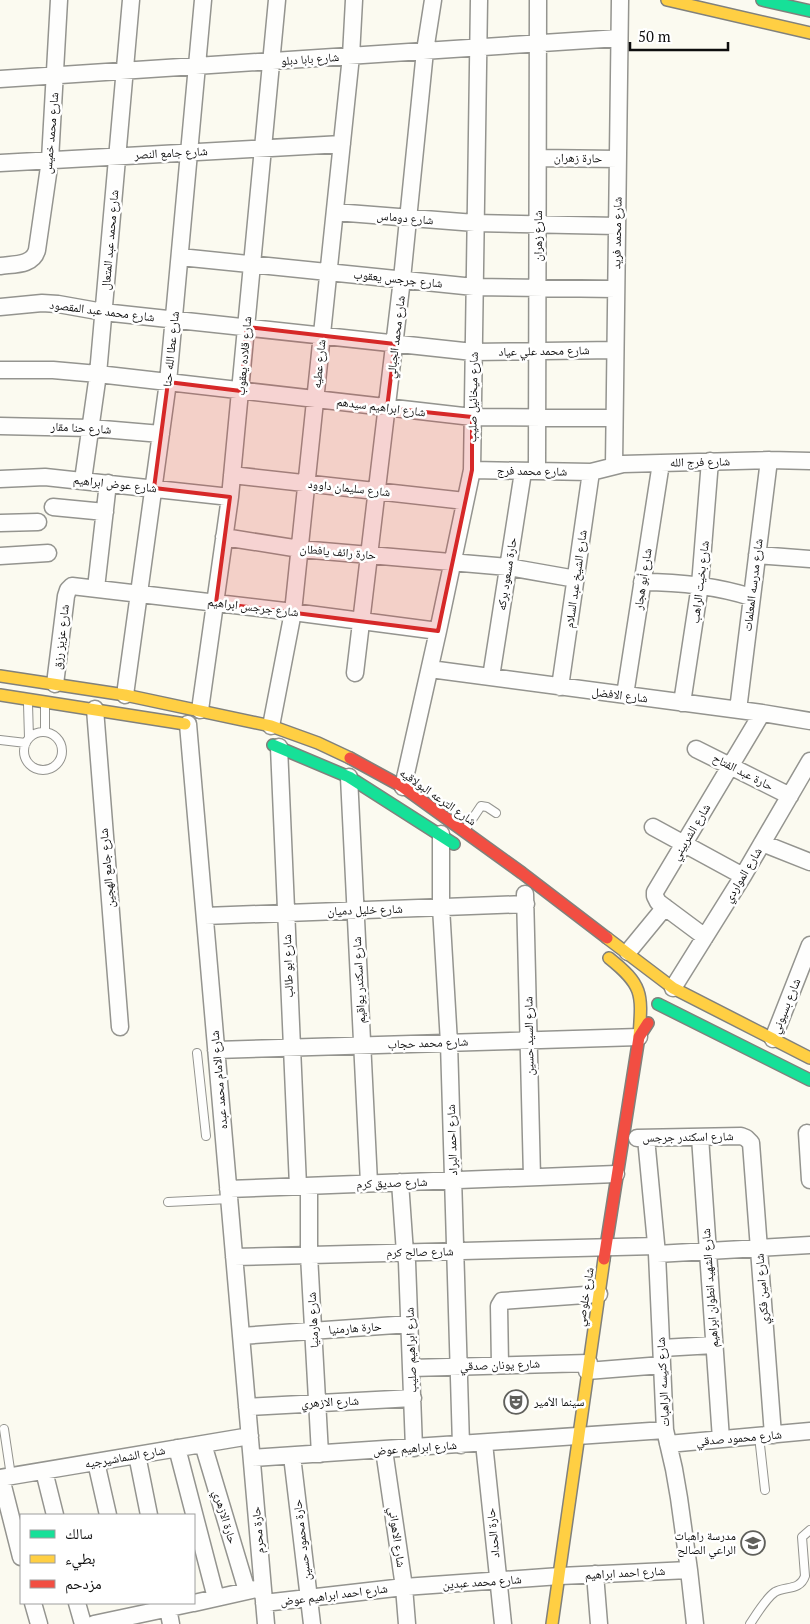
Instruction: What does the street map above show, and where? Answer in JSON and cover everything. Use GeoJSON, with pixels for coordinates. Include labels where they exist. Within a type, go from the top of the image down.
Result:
{"type":"FeatureCollection","features":[{"type":"Feature","properties":{"kind":"main road"},"geometry":{"type":"LineString","coordinates":[[667,0],[810,33]]}},
{"type":"Feature","properties":{"kind":"main road"},"geometry":{"type":"LineString","coordinates":[[762,0],[810,11]]}},
{"type":"Feature","properties":{"kind":"main road","name":"شارع الترعه البولاقيه"},"geometry":{"type":"LineString","coordinates":[[0,676],[125,695],[271,726],[318,743],[358,761],[403,787],[628,952],[667,983],[810,1058]]}},
{"type":"Feature","properties":{"kind":"main road"},"geometry":{"type":"LineString","coordinates":[[0,695],[195,726]]}},
{"type":"Feature","properties":{"kind":"main road"},"geometry":{"type":"LineString","coordinates":[[263,742],[279,746],[349,777],[465,851]]}},
{"type":"Feature","properties":{"kind":"main road"},"geometry":{"type":"LineString","coordinates":[[522,874],[526,897]]}},
{"type":"Feature","properties":{"kind":"main road"},"geometry":{"type":"LineString","coordinates":[[602,952],[634,980],[640,989],[642,998],[639,1036]]}},
{"type":"Feature","properties":{"kind":"main road","name":"شارع خلوصي"},"geometry":{"type":"LineString","coordinates":[[552,1624],[616,1174],[639,1036],[658,1004],[667,983]]}},
{"type":"Feature","properties":{"kind":"main road"},"geometry":{"type":"LineString","coordinates":[[658,1004],[810,1080]]}},
{"type":"Feature","properties":{"kind":"street","name":"شارع محمد خميس"},"geometry":{"type":"LineString","coordinates":[[0,266],[29,262],[35,257],[37,250],[50,160],[59,0]]}},
{"type":"Feature","properties":{"kind":"street","name":"شارع محمد عبد المتعال"},"geometry":{"type":"LineString","coordinates":[[83,480],[98,374],[132,0]]}},
{"type":"Feature","properties":{"kind":"street","name":"شارع عطا الله حنا"},"geometry":{"type":"LineString","coordinates":[[125,695],[168,382],[203,0]]}},
{"type":"Feature","properties":{"kind":"street","name":"شارع قلاده يعقوب"},"geometry":{"type":"LineString","coordinates":[[200,710],[230,497],[277,0]]}},
{"type":"Feature","properties":{"kind":"street","name":"شارع عطيه"},"geometry":{"type":"LineString","coordinates":[[271,726],[293,612],[328,272],[336,212],[351,56],[354,0]]}},
{"type":"Feature","properties":{"kind":"street","name":"شارع محمد الجبالي"},"geometry":{"type":"LineString","coordinates":[[355,673],[395,344],[425,51],[433,0]]}},
{"type":"Feature","properties":{"kind":"street","name":"شارع ميخائيل صليب"},"geometry":{"type":"LineString","coordinates":[[403,787],[472,470],[479,0]]}},
{"type":"Feature","properties":{"kind":"street","name":"شارع زهران"},"geometry":{"type":"LineString","coordinates":[[530,471],[537,418],[538,0]]}},
{"type":"Feature","properties":{"kind":"street","name":"شارع محمد فريد"},"geometry":{"type":"LineString","coordinates":[[614,465],[620,0]]}},
{"type":"Feature","properties":{"kind":"street","name":"شارع بابا دبلو"},"geometry":{"type":"LineString","coordinates":[[0,79],[619,38]]}},
{"type":"Feature","properties":{"kind":"street","name":"شارع جامع النصر"},"geometry":{"type":"LineString","coordinates":[[0,163],[342,144]]}},
{"type":"Feature","properties":{"kind":"street","name":"حارة زهران"},"geometry":{"type":"LineString","coordinates":[[538,158],[618,159]]}},
{"type":"Feature","properties":{"kind":"street","name":"شارع دوماس"},"geometry":{"type":"LineString","coordinates":[[336,212],[475,224],[617,226]]}},
{"type":"Feature","properties":{"kind":"street","name":"شارع جرجس يعقوب"},"geometry":{"type":"LineString","coordinates":[[180,257],[474,287],[616,288]]}},
{"type":"Feature","properties":{"kind":"street","name":"شارع محمد عبد المقصود"},"geometry":{"type":"LineString","coordinates":[[0,308],[42,303],[58,304],[103,312],[473,352]]}},
{"type":"Feature","properties":{"kind":"street","name":"شارع محمد علي عياد"},"geometry":{"type":"LineString","coordinates":[[473,352],[615,350]]}},
{"type":"Feature","properties":{"kind":"street","name":"شارع ابراهيم سيدهم"},"geometry":{"type":"LineString","coordinates":[[0,370],[53,370],[98,374],[472,418],[614,418]]}},
{"type":"Feature","properties":{"kind":"street","name":"شارع حنا مقار"},"geometry":{"type":"LineString","coordinates":[[0,426],[91,428],[161,434]]}},
{"type":"Feature","properties":{"kind":"street","name":"شارع مدرسه المعلمات"},"geometry":{"type":"LineString","coordinates":[[738,710],[769,460]]}},
{"type":"Feature","properties":{"kind":"street","name":"شارع بخيت الراهب"},"geometry":{"type":"LineString","coordinates":[[682,703],[700,585],[710,461]]}},
{"type":"Feature","properties":{"kind":"street","name":"شارع فرج الله"},"geometry":{"type":"LineString","coordinates":[[591,472],[614,465],[661,462],[810,461]]}},
{"type":"Feature","properties":{"kind":"street","name":"شارع أبو هجار"},"geometry":{"type":"LineString","coordinates":[[625,695],[661,462]]}},
{"type":"Feature","properties":{"kind":"street","name":"شارع محمد فرج"},"geometry":{"type":"LineString","coordinates":[[472,470],[591,472]]}},
{"type":"Feature","properties":{"kind":"street","name":"حارة مسعود بركه"},"geometry":{"type":"LineString","coordinates":[[491,677],[508,567],[530,471]]}},
{"type":"Feature","properties":{"kind":"street","name":"شارع الشيخ عبد السلام"},"geometry":{"type":"LineString","coordinates":[[560,687],[591,472]]}},
{"type":"Feature","properties":{"kind":"street","name":"شارع سليمان داوود"},"geometry":{"type":"LineString","coordinates":[[232,475],[465,501]]}},
{"type":"Feature","properties":{"kind":"street","name":"شارع عوض ابراهيم"},"geometry":{"type":"LineString","coordinates":[[0,479],[45,477],[230,497]]}},
{"type":"Feature","properties":{"kind":"street"},"geometry":{"type":"LineString","coordinates":[[96,588],[108,483]]}},
{"type":"Feature","properties":{"kind":"street"},"geometry":{"type":"LineString","coordinates":[[54,507],[105,512]]}},
{"type":"Feature","properties":{"kind":"street"},"geometry":{"type":"LineString","coordinates":[[0,523],[38,522]]}},
{"type":"Feature","properties":{"kind":"street","name":"حارة رائف يافطان"},"geometry":{"type":"LineString","coordinates":[[224,537],[300,549],[508,567],[576,579]]}},
{"type":"Feature","properties":{"kind":"street"},"geometry":{"type":"LineString","coordinates":[[0,556],[48,553]]}},
{"type":"Feature","properties":{"kind":"street"},"geometry":{"type":"LineString","coordinates":[[757,555],[810,559]]}},
{"type":"Feature","properties":{"kind":"street"},"geometry":{"type":"LineString","coordinates":[[642,582],[700,585],[751,597]]}},
{"type":"Feature","properties":{"kind":"street","name":"شارع جرجس ابراهيم"},"geometry":{"type":"LineString","coordinates":[[68,590],[72,586],[96,588],[438,632]]}},
{"type":"Feature","properties":{"kind":"street","name":"شارع عزيز رزق"},"geometry":{"type":"LineString","coordinates":[[55,684],[68,590]]}},
{"type":"Feature","properties":{"kind":"street","name":"شارع الافضل"},"geometry":{"type":"LineString","coordinates":[[430,669],[810,721]]}},
{"type":"Feature","properties":{"kind":"street","name":"شارع جامع الهجين"},"geometry":{"type":"LineString","coordinates":[[95,709],[120,1027]]}},
{"type":"Feature","properties":{"kind":"street","name":"شارع الشربيني"},"geometry":{"type":"LineString","coordinates":[[665,907],[656,900],[655,892],[762,713]]}},
{"type":"Feature","properties":{"kind":"street","name":"شارع الامام محمد عبده"},"geometry":{"type":"LineString","coordinates":[[195,726],[205,916],[216,1050],[208,1071],[229,1194],[250,1436]]}},
{"type":"Feature","properties":{"kind":"street","name":"شارع ابو طالب"},"geometry":{"type":"LineString","coordinates":[[279,746],[292,1048],[303,1186]]}},
{"type":"Feature","properties":{"kind":"street","name":"حارة عبد الفتاح"},"geometry":{"type":"LineString","coordinates":[[696,749],[790,796]]}},
{"type":"Feature","properties":{"kind":"street","name":"شارع المواردي"},"geometry":{"type":"LineString","coordinates":[[667,983],[704,937],[810,761]]}},
{"type":"Feature","properties":{"kind":"street","name":"شارع اسكندر يواقيم"},"geometry":{"type":"LineString","coordinates":[[349,777],[369,1184]]}},
{"type":"Feature","properties":{"kind":"street"},"geometry":{"type":"LineString","coordinates":[[653,827],[742,876]]}},
{"type":"Feature","properties":{"kind":"street","name":"شارع احمد البراد"},"geometry":{"type":"LineString","coordinates":[[441,834],[441,907],[448,1043],[461,1445]]}},
{"type":"Feature","properties":{"kind":"street"},"geometry":{"type":"LineString","coordinates":[[762,843],[810,862]]}},
{"type":"Feature","properties":{"kind":"street","name":"شارع خليل دميان"},"geometry":{"type":"LineString","coordinates":[[205,916],[441,907],[526,897]]}},
{"type":"Feature","properties":{"kind":"street","name":"شارع السيد حسين"},"geometry":{"type":"LineString","coordinates":[[526,897],[532,1177]]}},
{"type":"Feature","properties":{"kind":"street"},"geometry":{"type":"LineString","coordinates":[[628,952],[665,907],[704,937]]}},
{"type":"Feature","properties":{"kind":"street","name":"شارع بسيوني"},"geometry":{"type":"LineString","coordinates":[[773,1039],[809,953]]}},
{"type":"Feature","properties":{"kind":"street","name":"شارع محمد حجاب"},"geometry":{"type":"LineString","coordinates":[[216,1050],[639,1036]]}},
{"type":"Feature","properties":{"kind":"street"},"geometry":{"type":"LineString","coordinates":[[807,1132],[810,1180]]}},
{"type":"Feature","properties":{"kind":"street","name":"شارع اسكندر جرجس"},"geometry":{"type":"LineString","coordinates":[[622,1139],[741,1136],[751,1143]]}},
{"type":"Feature","properties":{"kind":"street","name":"شارع الشهيد انطوان ابراهيم"},"geometry":{"type":"LineString","coordinates":[[700,1137],[721,1440]]}},
{"type":"Feature","properties":{"kind":"street","name":"شارع كنيسه الراهبات"},"geometry":{"type":"LineString","coordinates":[[646,1138],[656,1250],[666,1437],[676,1479],[695,1624]]}},
{"type":"Feature","properties":{"kind":"street","name":"شارع امين فكري"},"geometry":{"type":"LineString","coordinates":[[751,1143],[759,1248],[766,1435]]}},
{"type":"Feature","properties":{"kind":"street","name":"شارع صديق كرم"},"geometry":{"type":"LineString","coordinates":[[229,1194],[303,1186],[616,1174]]}},
{"type":"Feature","properties":{"kind":"street","name":"شارع ابراهيم صليب"},"geometry":{"type":"LineString","coordinates":[[400,1182],[404,1253],[407,1262],[414,1448]]}},
{"type":"Feature","properties":{"kind":"street","name":"شارع هارمنيا"},"geometry":{"type":"LineString","coordinates":[[303,1186],[309,1255],[320,1454]]}},
{"type":"Feature","properties":{"kind":"street","name":"شارع صالح كرم"},"geometry":{"type":"LineString","coordinates":[[234,1257],[606,1247],[708,1252],[810,1246]]}},
{"type":"Feature","properties":{"kind":"street"},"geometry":{"type":"LineString","coordinates":[[500,1366],[499,1306],[502,1301],[599,1294]]}},
{"type":"Feature","properties":{"kind":"street","name":"حارة هارمنيا"},"geometry":{"type":"LineString","coordinates":[[241,1336],[410,1324]]}},
{"type":"Feature","properties":{"kind":"street"},"geometry":{"type":"LineString","coordinates":[[662,1348],[714,1345]]}},
{"type":"Feature","properties":{"kind":"street","name":"شارع يونان صدقي"},"geometry":{"type":"LineString","coordinates":[[412,1368],[662,1365]]}},
{"type":"Feature","properties":{"kind":"street","name":"شارع الازهري"},"geometry":{"type":"LineString","coordinates":[[247,1407],[413,1398]]}},
{"type":"Feature","properties":{"kind":"street","name":"شارع محمود صدقي"},"geometry":{"type":"LineString","coordinates":[[578,1437],[666,1437],[721,1440],[810,1431]]}},
{"type":"Feature","properties":{"kind":"street","name":"شارع الشماشيرجيه"},"geometry":{"type":"LineString","coordinates":[[4,1477],[250,1436]]}},
{"type":"Feature","properties":{"kind":"street","name":"حارة محرم"},"geometry":{"type":"LineString","coordinates":[[250,1436],[258,1594],[266,1624]]}},
{"type":"Feature","properties":{"kind":"street","name":"شارع ابراهيم عوض"},"geometry":{"type":"LineString","coordinates":[[252,1458],[578,1437]]}},
{"type":"Feature","properties":{"kind":"street","name":"حارة الحداد"},"geometry":{"type":"LineString","coordinates":[[484,1443],[503,1624]]}},
{"type":"Feature","properties":{"kind":"street","name":"حارة الازهري"},"geometry":{"type":"LineString","coordinates":[[203,1444],[258,1594]]}},
{"type":"Feature","properties":{"kind":"street"},"geometry":{"type":"LineString","coordinates":[[177,1448],[194,1514]]}},
{"type":"Feature","properties":{"kind":"street","name":"شارع الاهواني"},"geometry":{"type":"LineString","coordinates":[[384,1450],[404,1587],[407,1624]]}},
{"type":"Feature","properties":{"kind":"street"},"geometry":{"type":"LineString","coordinates":[[137,1455],[149,1514]]}},
{"type":"Feature","properties":{"kind":"street","name":"حارة محمود حسين"},"geometry":{"type":"LineString","coordinates":[[292,1456],[312,1624]]}},
{"type":"Feature","properties":{"kind":"street"},"geometry":{"type":"LineString","coordinates":[[96,1462],[108,1514]]}},
{"type":"Feature","properties":{"kind":"street"},"geometry":{"type":"LineString","coordinates":[[44,1471],[55,1514]]}},
{"type":"Feature","properties":{"kind":"street"},"geometry":{"type":"LineString","coordinates":[[4,1477],[20,1552]]}},
{"type":"Feature","properties":{"kind":"street"},"geometry":{"type":"LineString","coordinates":[[195,1517],[216,1598]]}},
{"type":"Feature","properties":{"kind":"street","name":"شارع احمد ابراهيم"},"geometry":{"type":"LineString","coordinates":[[560,1576],[689,1570]]}},
{"type":"Feature","properties":{"kind":"street"},"geometry":{"type":"LineString","coordinates":[[595,1574],[599,1624]]}},
{"type":"Feature","properties":{"kind":"street","name":"شارع محمد عبدين"},"geometry":{"type":"LineString","coordinates":[[404,1587],[560,1576]]}},
{"type":"Feature","properties":{"kind":"street","name":"شارع احمد ابراهيم عوض"},"geometry":{"type":"LineString","coordinates":[[195,1603],[216,1598],[258,1594],[309,1598],[404,1587]]}},
{"type":"Feature","properties":{"kind":"street"},"geometry":{"type":"LineString","coordinates":[[33,1604],[39,1624]]}},
{"type":"Feature","properties":{"kind":"street"},"geometry":{"type":"LineString","coordinates":[[77,1604],[83,1624]]}},
{"type":"Feature","properties":{"kind":"street","name":"شارع احمد ابراهيم عوض"},"geometry":{"type":"LineString","coordinates":[[94,1624],[126,1610],[169,1612],[190,1604]]}},
{"type":"Feature","properties":{"kind":"lane"},"geometry":{"type":"LineString","coordinates":[[0,740],[27,740],[34,734],[45,732],[56,736],[62,747],[61,759],[52,768],[41,770],[30,765],[24,755],[27,740],[28,699]]}},
{"type":"Feature","properties":{"kind":"lane"},"geometry":{"type":"LineString","coordinates":[[45,732],[46,702]]}},
{"type":"Feature","properties":{"kind":"lane"},"geometry":{"type":"LineString","coordinates":[[464,831],[481,806],[487,807],[496,814]]}},
{"type":"Feature","properties":{"kind":"lane"},"geometry":{"type":"LineString","coordinates":[[197,1053],[208,1071],[206,1136]]}},
{"type":"Feature","properties":{"kind":"lane"},"geometry":{"type":"LineString","coordinates":[[168,1202],[229,1194]]}},
{"type":"Feature","properties":{"kind":"lane"},"geometry":{"type":"LineString","coordinates":[[4,1429],[4,1477]]}},
{"type":"Feature","properties":{"kind":"lane"},"geometry":{"type":"LineString","coordinates":[[765,1490],[766,1435]]}},
{"type":"Feature","properties":{"kind":"lane"},"geometry":{"type":"LineString","coordinates":[[750,1624],[768,1598],[775,1592],[798,1586],[804,1580],[802,1537],[810,1530]]}},
{"type":"Feature","properties":{"kind":"highlighted area"},"geometry":{"type":"Polygon","coordinates":[[[247,327],[395,344],[387,408],[472,417],[472,470],[438,631],[216,603],[230,497],[154,488],[168,382],[241,391],[247,327]]]}},
{"type":"Feature","properties":{"kind":"traffic: fast"},"geometry":{"type":"LineString","coordinates":[[762,0],[810,11]]}},
{"type":"Feature","properties":{"kind":"traffic: fast"},"geometry":{"type":"LineString","coordinates":[[273,745],[349,777],[454,844]]}},
{"type":"Feature","properties":{"kind":"traffic: fast"},"geometry":{"type":"LineString","coordinates":[[658,1004],[810,1080]]}},
{"type":"Feature","properties":{"kind":"traffic: slow"},"geometry":{"type":"LineString","coordinates":[[667,0],[810,33]]}},
{"type":"Feature","properties":{"kind":"traffic: slow"},"geometry":{"type":"LineString","coordinates":[[0,676],[125,695],[271,726],[318,743],[350,758]]}},
{"type":"Feature","properties":{"kind":"traffic: slow"},"geometry":{"type":"LineString","coordinates":[[0,695],[185,724]]}},
{"type":"Feature","properties":{"kind":"traffic: slow"},"geometry":{"type":"LineString","coordinates":[[607,938],[673,988],[810,1058]]}},
{"type":"Feature","properties":{"kind":"traffic: slow"},"geometry":{"type":"LineString","coordinates":[[609,958],[635,984],[640,1000],[639,1037]]}},
{"type":"Feature","properties":{"kind":"traffic: slow"},"geometry":{"type":"LineString","coordinates":[[552,1624],[604,1259]]}},
{"type":"Feature","properties":{"kind":"traffic: jam"},"geometry":{"type":"LineString","coordinates":[[350,758],[403,787],[522,873],[607,938]]}},
{"type":"Feature","properties":{"kind":"traffic: jam"},"geometry":{"type":"LineString","coordinates":[[604,1259],[639,1037],[648,1023]]}},
{"type":"Feature","properties":{"kind":"place","name":"سينما الأمير"},"geometry":{"type":"Point","coordinates":[516,1402]}},
{"type":"Feature","properties":{"kind":"place","name":"مدرسة راهبات الراعي الصالح"},"geometry":{"type":"Point","coordinates":[753,1543]}}]}
